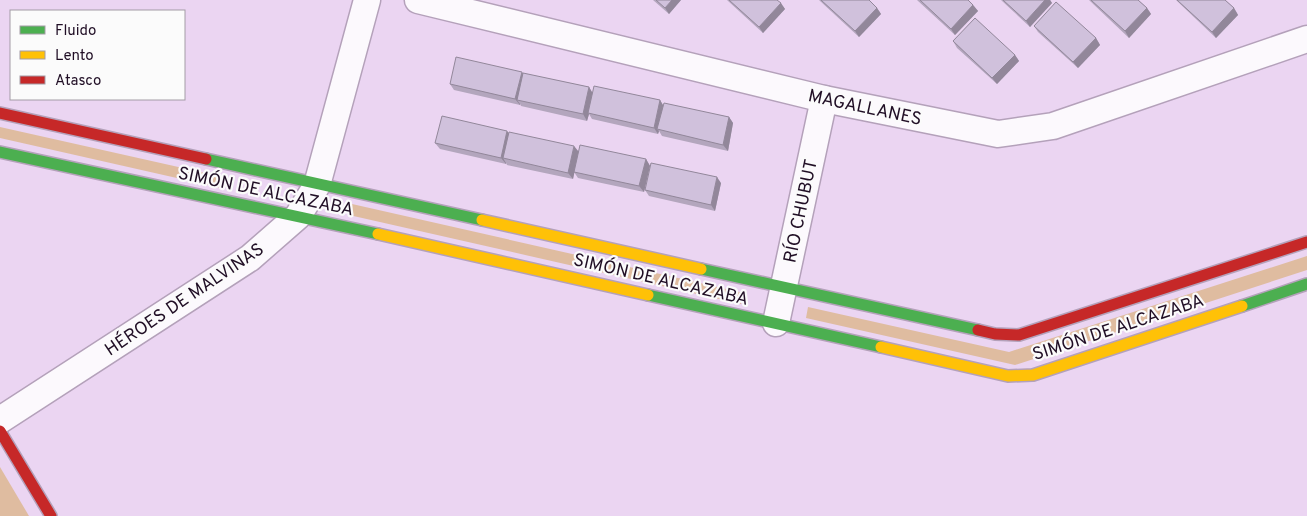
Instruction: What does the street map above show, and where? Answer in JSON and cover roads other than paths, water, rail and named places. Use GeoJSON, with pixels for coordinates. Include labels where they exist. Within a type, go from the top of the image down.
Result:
{"type":"FeatureCollection","features":[{"type":"Feature","properties":{"kind":"street","name":"HÉROES DE MALVINAS"},"geometry":{"type":"LineString","coordinates":[[0,420],[250,258],[298,216],[317,185],[367,0]]}},
{"type":"Feature","properties":{"kind":"street","name":"MAGALLANES"},"geometry":{"type":"LineString","coordinates":[[418,0],[824,100],[998,134],[1053,126],[1307,39]]}},
{"type":"Feature","properties":{"kind":"street","name":"RÍO CHUBUT"},"geometry":{"type":"LineString","coordinates":[[776,323],[824,100]]}},
{"type":"Feature","properties":{"kind":"street","name":"SIMÓN DE ALCAZABA"},"geometry":{"type":"LineString","coordinates":[[0,113],[317,185],[996,334],[1020,335],[1307,242]]}},
{"type":"Feature","properties":{"kind":"street","name":"SIMÓN DE ALCAZABA"},"geometry":{"type":"LineString","coordinates":[[0,152],[298,216],[1008,376],[1033,375],[1307,284]]}},
{"type":"Feature","properties":{"kind":"street"},"geometry":{"type":"LineString","coordinates":[[0,431],[51,516]]}}]}
